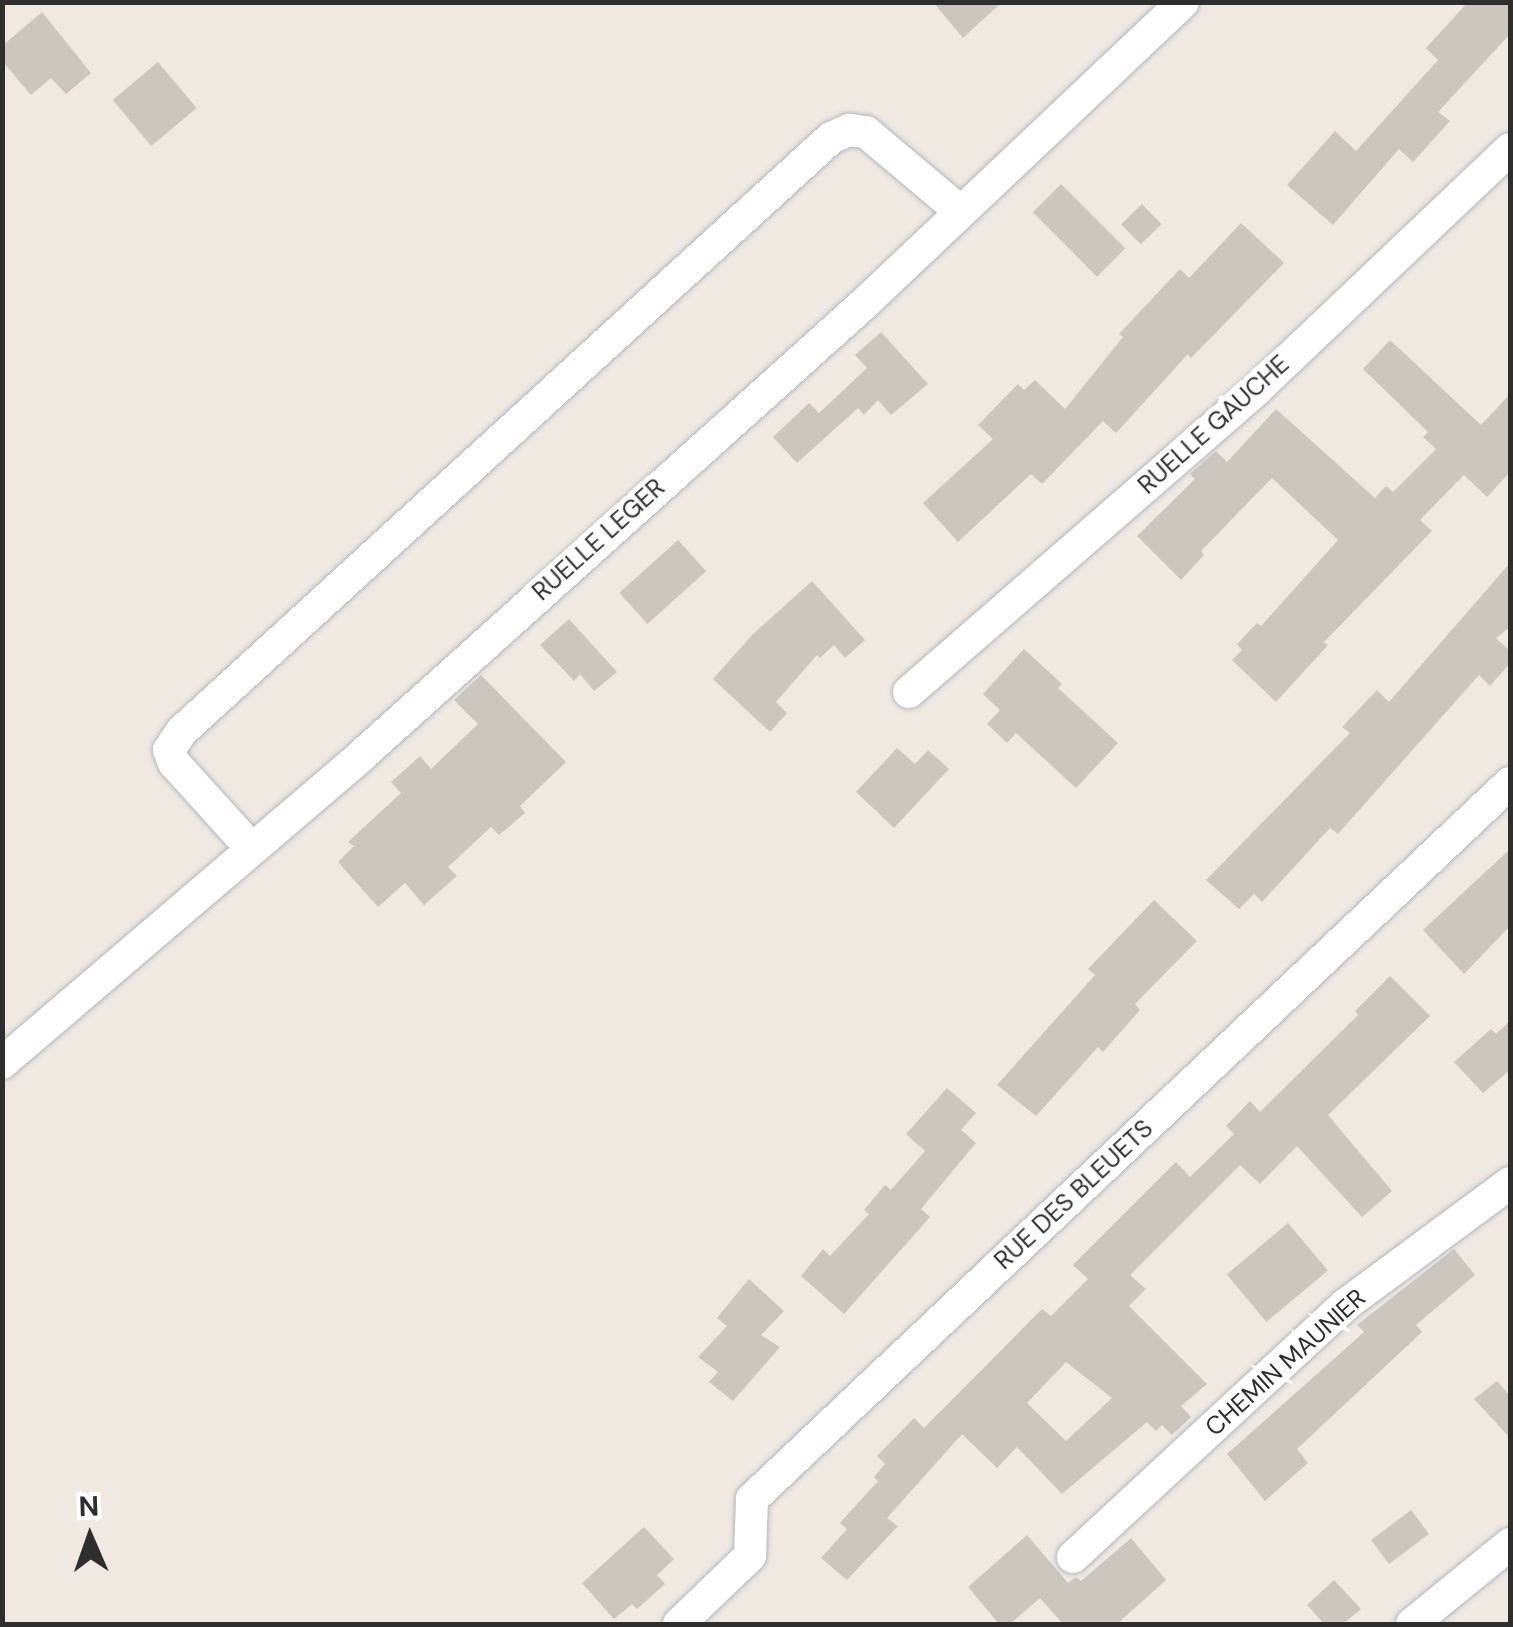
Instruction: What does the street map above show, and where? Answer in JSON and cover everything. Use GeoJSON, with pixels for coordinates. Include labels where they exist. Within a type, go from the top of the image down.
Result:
{"type":"FeatureCollection","features":[{"type":"Feature","properties":{"kind":"street","name":"RUELLE LEGER"},"geometry":{"type":"LineString","coordinates":[[2,1063],[252,850],[961,212],[1183,2]]}},
{"type":"Feature","properties":{"kind":"street"},"geometry":{"type":"LineString","coordinates":[[252,850],[174,762],[169,750],[182,732],[831,138],[849,130],[866,132],[961,212]]}},
{"type":"Feature","properties":{"kind":"street","name":"RUELLE GAUCHE"},"geometry":{"type":"LineString","coordinates":[[910,692],[1256,390],[1510,149]]}},
{"type":"Feature","properties":{"kind":"street","name":"RUE DES BLEUETS"},"geometry":{"type":"LineString","coordinates":[[679,1624],[750,1556],[752,1499],[1510,783]]}},
{"type":"Feature","properties":{"kind":"street","name":"CHEMIN MAUNIER"},"geometry":{"type":"LineString","coordinates":[[1073,1558],[1345,1305],[1510,1183]]}},
{"type":"Feature","properties":{"kind":"street"},"geometry":{"type":"LineString","coordinates":[[1412,1624],[1510,1544]]}},
{"type":"Feature","properties":{"kind":"building"},"geometry":{"type":"Polygon","coordinates":[[[933,2],[1002,2],[963,38],[933,2]]]}},
{"type":"Feature","properties":{"kind":"building"},"geometry":{"type":"Polygon","coordinates":[[[1468,2],[1510,2],[1510,34],[1438,112],[1450,121],[1413,162],[1399,149],[1333,225],[1287,185],[1335,131],[1356,151],[1438,60],[1426,48],[1468,2]]]}},
{"type":"Feature","properties":{"kind":"building"},"geometry":{"type":"Polygon","coordinates":[[[42,12],[91,73],[66,94],[51,78],[31,95],[2,61],[2,46],[42,12]]]}},
{"type":"Feature","properties":{"kind":"building"},"geometry":{"type":"Polygon","coordinates":[[[158,62],[197,108],[151,146],[113,100],[158,62]]]}},
{"type":"Feature","properties":{"kind":"building"},"geometry":{"type":"Polygon","coordinates":[[[1061,184],[1125,248],[1097,277],[1033,212],[1061,184]]]}},
{"type":"Feature","properties":{"kind":"building"},"geometry":{"type":"Polygon","coordinates":[[[1142,204],[1161,224],[1141,244],[1121,224],[1142,204]]]}},
{"type":"Feature","properties":{"kind":"building"},"geometry":{"type":"Polygon","coordinates":[[[1241,223],[1284,263],[1191,358],[1188,354],[1116,433],[1103,421],[1042,484],[1031,474],[958,542],[923,503],[993,439],[978,425],[1018,384],[1024,390],[1035,380],[1065,409],[1123,337],[1119,334],[1180,269],[1189,278],[1241,223]]]}},
{"type":"Feature","properties":{"kind":"building"},"geometry":{"type":"Polygon","coordinates":[[[881,332],[928,384],[891,415],[878,400],[864,415],[858,408],[797,463],[773,437],[809,403],[819,413],[867,368],[855,355],[881,332]]]}},
{"type":"Feature","properties":{"kind":"building"},"geometry":{"type":"Polygon","coordinates":[[[1390,340],[1481,425],[1510,394],[1510,472],[1487,497],[1464,475],[1420,520],[1432,531],[1324,642],[1328,645],[1276,702],[1232,660],[1242,650],[1237,644],[1257,623],[1261,626],[1338,540],[1272,478],[1201,551],[1204,555],[1181,580],[1137,536],[1195,479],[1190,474],[1216,451],[1227,462],[1276,409],[1375,498],[1386,486],[1393,492],[1436,449],[1423,437],[1428,432],[1363,369],[1390,340]]]}},
{"type":"Feature","properties":{"kind":"building"},"geometry":{"type":"Polygon","coordinates":[[[678,540],[706,571],[647,624],[619,593],[678,540]]]}},
{"type":"Feature","properties":{"kind":"building"},"geometry":{"type":"Polygon","coordinates":[[[1510,563],[1510,627],[1496,638],[1510,651],[1510,663],[1490,686],[1479,675],[1338,834],[1330,828],[1262,902],[1254,894],[1239,909],[1206,880],[1350,733],[1342,727],[1377,690],[1389,702],[1510,563]]]}},
{"type":"Feature","properties":{"kind":"building"},"geometry":{"type":"Polygon","coordinates":[[[812,581],[865,640],[845,658],[834,645],[820,658],[817,655],[776,702],[787,713],[770,732],[713,679],[753,634],[812,581]]]}},
{"type":"Feature","properties":{"kind":"building"},"geometry":{"type":"Polygon","coordinates":[[[569,619],[617,672],[594,691],[580,674],[574,681],[540,645],[569,619]]]}},
{"type":"Feature","properties":{"kind":"building"},"geometry":{"type":"Polygon","coordinates":[[[1024,649],[1062,684],[1058,688],[1118,743],[1076,788],[1016,733],[1007,743],[987,724],[1000,710],[983,694],[1024,649]]]}},
{"type":"Feature","properties":{"kind":"building"},"geometry":{"type":"Polygon","coordinates":[[[481,675],[566,762],[520,806],[525,813],[499,835],[491,827],[448,867],[457,876],[424,905],[405,883],[378,907],[338,862],[354,846],[348,842],[401,793],[391,782],[420,756],[431,769],[478,724],[454,700],[481,675]]]}},
{"type":"Feature","properties":{"kind":"building"},"geometry":{"type":"Polygon","coordinates":[[[897,748],[915,764],[928,750],[949,769],[894,828],[856,792],[897,748]]]}},
{"type":"Feature","properties":{"kind":"building"},"geometry":{"type":"Polygon","coordinates":[[[1510,849],[1510,926],[1464,974],[1423,930],[1510,849]]]}},
{"type":"Feature","properties":{"kind":"building"},"geometry":{"type":"Polygon","coordinates":[[[1154,900],[1197,941],[1135,1004],[1140,1010],[1103,1052],[1098,1047],[1036,1116],[997,1085],[1095,975],[1088,969],[1154,900]]]}},
{"type":"Feature","properties":{"kind":"building"},"geometry":{"type":"Polygon","coordinates":[[[1390,976],[1430,1016],[1328,1115],[1392,1191],[1362,1217],[1297,1146],[1260,1184],[1240,1165],[1130,1275],[1146,1289],[1129,1306],[1207,1384],[1181,1406],[1191,1417],[1172,1435],[1162,1425],[1156,1431],[1147,1422],[1062,1494],[1017,1447],[997,1468],[962,1434],[887,1518],[898,1526],[847,1580],[821,1558],[847,1529],[840,1523],[878,1481],[874,1477],[885,1464],[877,1456],[914,1418],[924,1428],[1042,1309],[1051,1316],[1088,1279],[1073,1265],[1176,1162],[1190,1177],[1234,1134],[1226,1126],[1250,1101],[1260,1112],[1358,1015],[1355,1011],[1390,976]],[[1066,1362],[1027,1403],[1066,1441],[1112,1398],[1066,1362]]]}},
{"type":"Feature","properties":{"kind":"building"},"geometry":{"type":"Polygon","coordinates":[[[1510,1021],[1510,1070],[1483,1093],[1454,1062],[1491,1029],[1496,1034],[1510,1021]]]}},
{"type":"Feature","properties":{"kind":"building"},"geometry":{"type":"Polygon","coordinates":[[[947,1088],[976,1113],[961,1130],[976,1143],[921,1209],[930,1217],[844,1314],[801,1276],[823,1249],[830,1256],[869,1214],[864,1210],[885,1185],[891,1190],[925,1151],[906,1134],[947,1088]]]}},
{"type":"Feature","properties":{"kind":"building"},"geometry":{"type":"Polygon","coordinates":[[[1288,1223],[1328,1270],[1267,1322],[1227,1274],[1288,1223]]]}},
{"type":"Feature","properties":{"kind":"building"},"geometry":{"type":"Polygon","coordinates":[[[1454,1249],[1475,1275],[1416,1325],[1422,1332],[1297,1449],[1308,1463],[1265,1501],[1227,1454],[1364,1332],[1357,1325],[1454,1249]]]}},
{"type":"Feature","properties":{"kind":"building"},"geometry":{"type":"Polygon","coordinates":[[[749,1279],[784,1311],[761,1335],[780,1347],[733,1401],[709,1382],[718,1372],[698,1357],[727,1326],[717,1318],[749,1279]]]}},
{"type":"Feature","properties":{"kind":"building"},"geometry":{"type":"Polygon","coordinates":[[[1497,1381],[1510,1396],[1510,1438],[1474,1399],[1497,1381]]]}},
{"type":"Feature","properties":{"kind":"building"},"geometry":{"type":"Polygon","coordinates":[[[1411,1510],[1429,1534],[1389,1564],[1371,1540],[1411,1510]]]}},
{"type":"Feature","properties":{"kind":"building"},"geometry":{"type":"Polygon","coordinates":[[[644,1527],[674,1559],[657,1575],[665,1584],[637,1609],[632,1604],[614,1619],[582,1583],[644,1527]]]}},
{"type":"Feature","properties":{"kind":"building"},"geometry":{"type":"Polygon","coordinates":[[[1027,1535],[1068,1583],[1076,1577],[1081,1581],[1131,1538],[1166,1580],[1117,1624],[1063,1624],[1040,1598],[1010,1624],[999,1624],[968,1587],[1027,1535]]]}},
{"type":"Feature","properties":{"kind":"building"},"geometry":{"type":"Polygon","coordinates":[[[1334,1580],[1361,1609],[1343,1624],[1324,1624],[1307,1605],[1334,1580]]]}}]}
